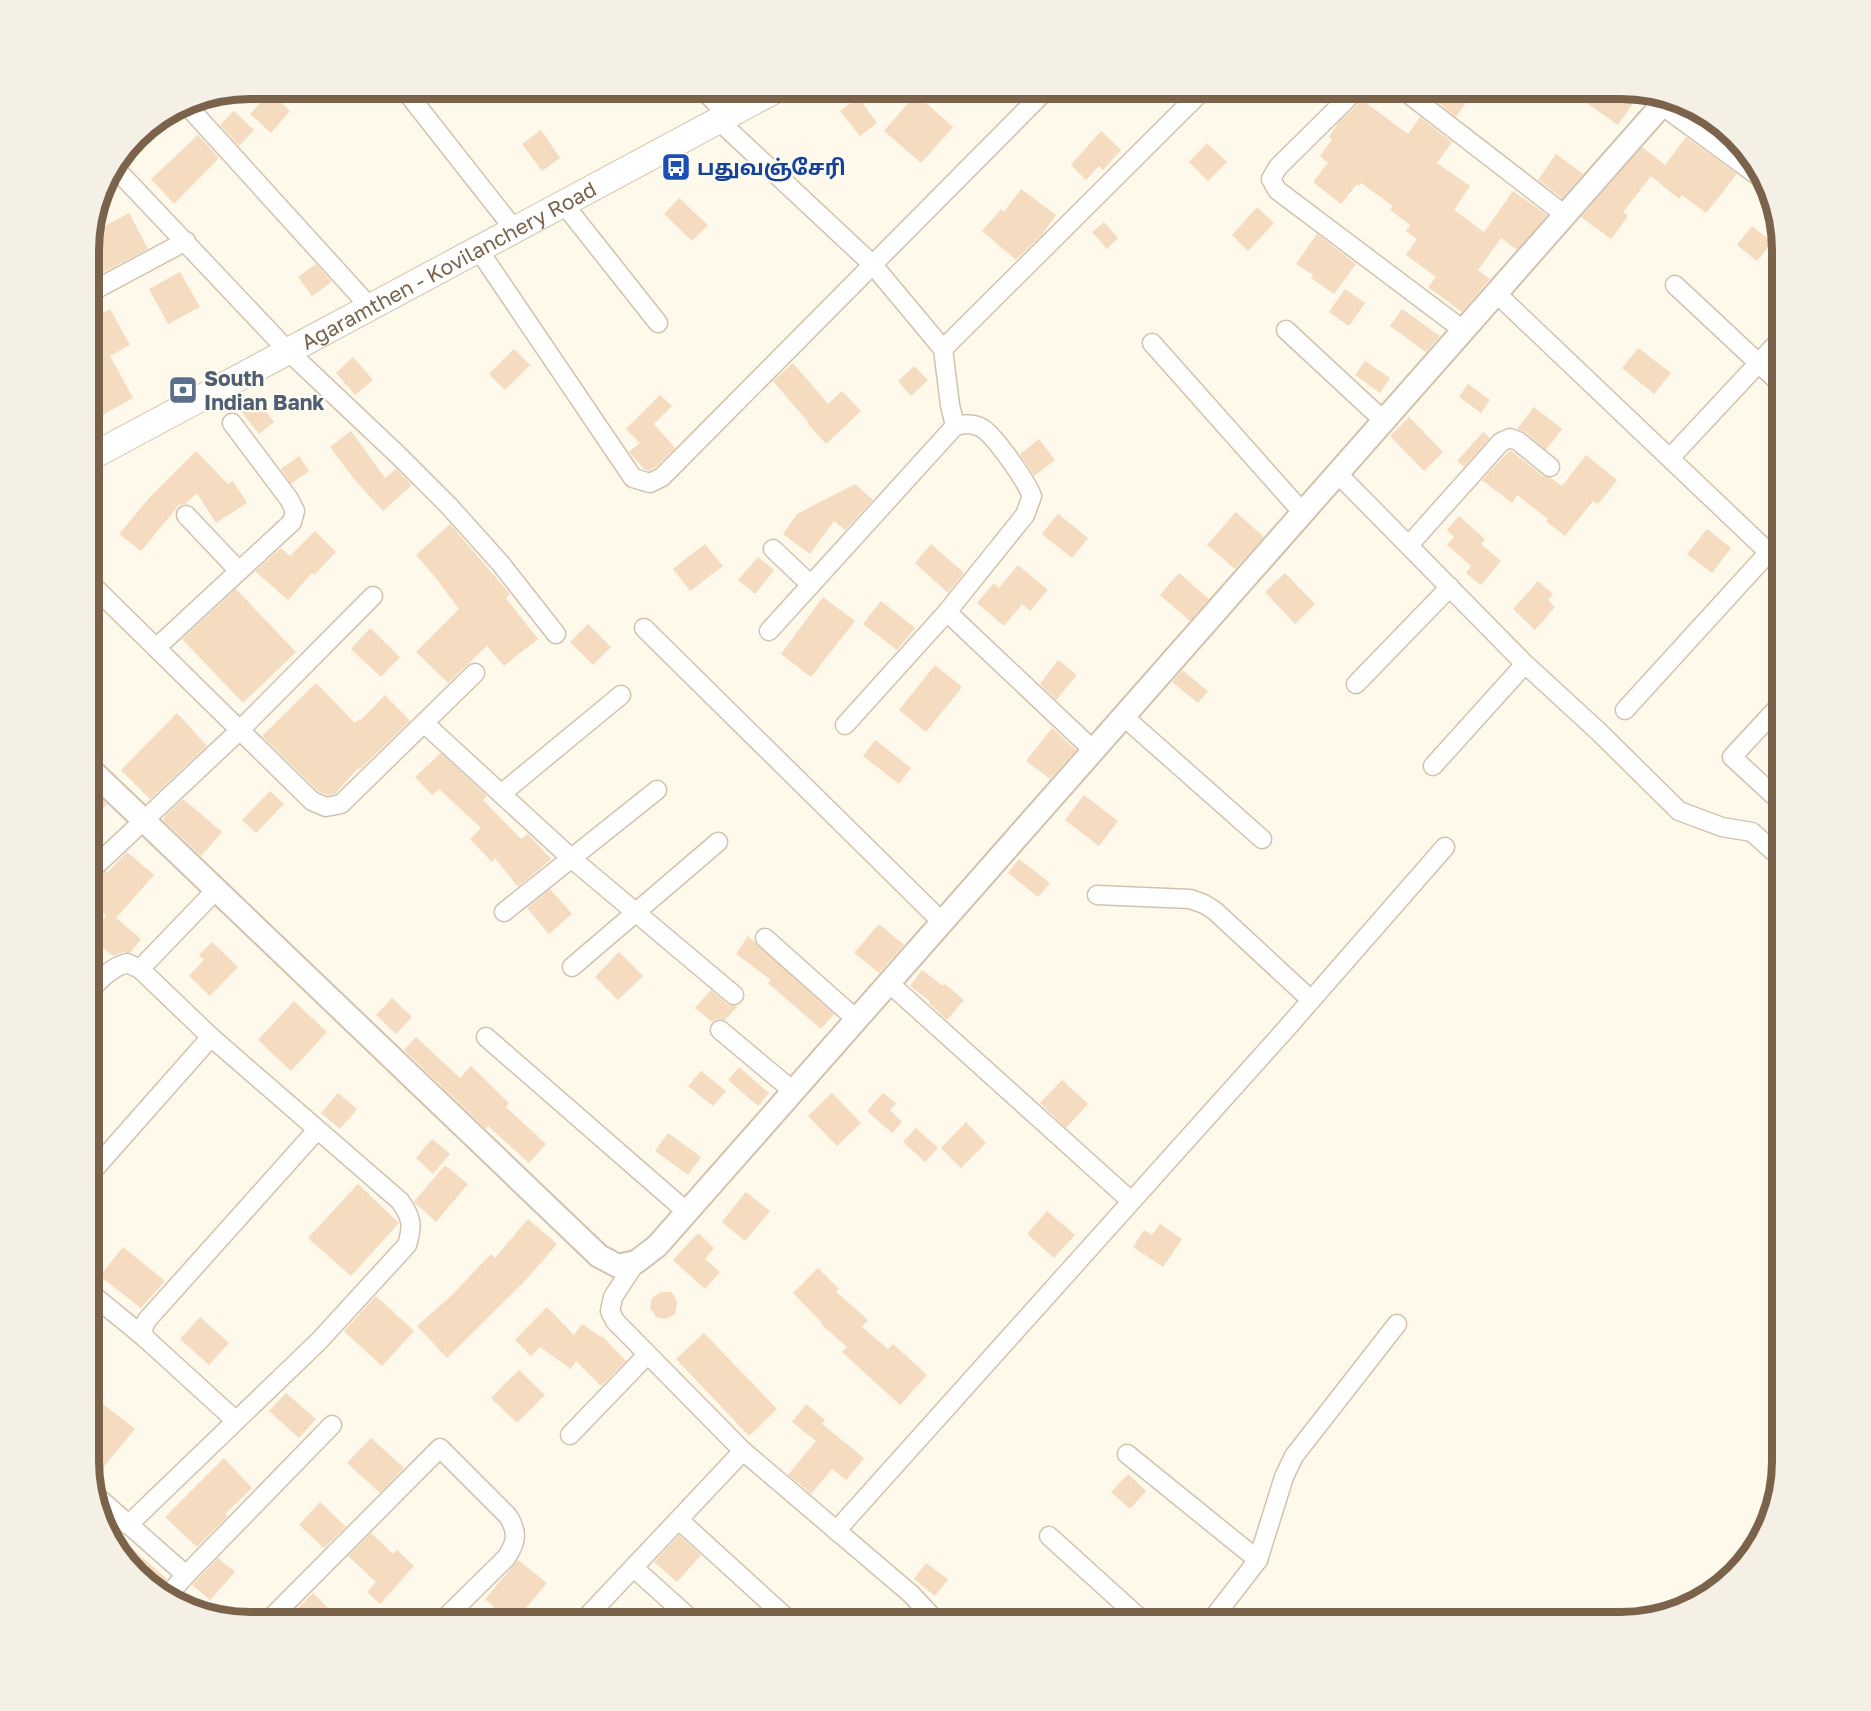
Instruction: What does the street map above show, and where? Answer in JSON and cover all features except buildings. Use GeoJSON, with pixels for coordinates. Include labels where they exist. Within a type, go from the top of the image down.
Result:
{"type":"FeatureCollection","features":[{"type":"Feature","properties":{"kind":"main road","name":"Agaramthen - Kovilanchery Road"},"geometry":{"type":"LineString","coordinates":[[99,453],[757,99]]}},
{"type":"Feature","properties":{"kind":"street"},"geometry":{"type":"LineString","coordinates":[[413,99],[514,229]]}},
{"type":"Feature","properties":{"kind":"street"},"geometry":{"type":"LineString","coordinates":[[710,99],[723,117],[873,265],[942,349],[955,426]]}},
{"type":"Feature","properties":{"kind":"street"},"geometry":{"type":"LineString","coordinates":[[478,249],[633,478],[650,483],[662,477],[1036,99]]}},
{"type":"Feature","properties":{"kind":"street"},"geometry":{"type":"LineString","coordinates":[[942,349],[1193,99]]}},
{"type":"Feature","properties":{"kind":"street"},"geometry":{"type":"LineString","coordinates":[[1346,99],[1278,167],[1271,179],[1277,190],[1463,330]]}},
{"type":"Feature","properties":{"kind":"street"},"geometry":{"type":"LineString","coordinates":[[1416,99],[1565,215]]}},
{"type":"Feature","properties":{"kind":"street"},"geometry":{"type":"LineString","coordinates":[[927,1612],[911,1594],[743,1451],[647,1355],[615,1322],[610,1311],[613,1297],[636,1262],[657,1245],[687,1212],[1565,215],[1655,103]]}},
{"type":"Feature","properties":{"kind":"street"},"geometry":{"type":"LineString","coordinates":[[1668,107],[1748,168]]}},
{"type":"Feature","properties":{"kind":"street"},"geometry":{"type":"LineString","coordinates":[[192,111],[370,307]]}},
{"type":"Feature","properties":{"kind":"street"},"geometry":{"type":"LineString","coordinates":[[120,173],[288,351],[449,506],[501,564],[556,634]]}},
{"type":"Feature","properties":{"kind":"street"},"geometry":{"type":"LineString","coordinates":[[563,203],[658,323]]}},
{"type":"Feature","properties":{"kind":"street"},"geometry":{"type":"LineString","coordinates":[[99,288],[186,241]]}},
{"type":"Feature","properties":{"kind":"street"},"geometry":{"type":"LineString","coordinates":[[1676,285],[1772,375]]}},
{"type":"Feature","properties":{"kind":"street"},"geometry":{"type":"LineString","coordinates":[[1496,293],[1772,555]]}},
{"type":"Feature","properties":{"kind":"street"},"geometry":{"type":"LineString","coordinates":[[1286,330],[1383,421]]}},
{"type":"Feature","properties":{"kind":"street"},"geometry":{"type":"LineString","coordinates":[[1152,343],[1303,513]]}},
{"type":"Feature","properties":{"kind":"street"},"geometry":{"type":"LineString","coordinates":[[1670,458],[1772,349]]}},
{"type":"Feature","properties":{"kind":"street"},"geometry":{"type":"LineString","coordinates":[[156,648],[292,522],[295,511],[289,499],[232,423]]}},
{"type":"Feature","properties":{"kind":"street"},"geometry":{"type":"LineString","coordinates":[[769,631],[955,426],[968,423],[983,429],[1027,483],[1032,496],[1025,515],[947,612],[845,725]]}},
{"type":"Feature","properties":{"kind":"street"},"geometry":{"type":"LineString","coordinates":[[1409,545],[1501,442],[1510,438],[1518,441],[1550,467]]}},
{"type":"Feature","properties":{"kind":"street"},"geometry":{"type":"LineString","coordinates":[[1338,474],[1526,664],[1679,811],[1722,827],[1752,832],[1772,850]]}},
{"type":"Feature","properties":{"kind":"street"},"geometry":{"type":"LineString","coordinates":[[186,515],[239,572]]}},
{"type":"Feature","properties":{"kind":"street"},"geometry":{"type":"LineString","coordinates":[[773,549],[811,585]]}},
{"type":"Feature","properties":{"kind":"street"},"geometry":{"type":"LineString","coordinates":[[1624,710],[1772,563]]}},
{"type":"Feature","properties":{"kind":"street"},"geometry":{"type":"LineString","coordinates":[[1356,684],[1450,587]]}},
{"type":"Feature","properties":{"kind":"street"},"geometry":{"type":"LineString","coordinates":[[99,592],[312,801],[326,807],[341,804],[475,673]]}},
{"type":"Feature","properties":{"kind":"street"},"geometry":{"type":"LineString","coordinates":[[99,862],[240,730],[373,596]]}},
{"type":"Feature","properties":{"kind":"street"},"geometry":{"type":"LineString","coordinates":[[947,612],[1094,750]]}},
{"type":"Feature","properties":{"kind":"street"},"geometry":{"type":"LineString","coordinates":[[644,628],[942,922]]}},
{"type":"Feature","properties":{"kind":"street"},"geometry":{"type":"LineString","coordinates":[[1433,766],[1526,664]]}},
{"type":"Feature","properties":{"kind":"street"},"geometry":{"type":"LineString","coordinates":[[501,794],[621,695]]}},
{"type":"Feature","properties":{"kind":"street"},"geometry":{"type":"LineString","coordinates":[[1772,714],[1732,757],[1772,794]]}},
{"type":"Feature","properties":{"kind":"street"},"geometry":{"type":"LineString","coordinates":[[1124,716],[1262,839]]}},
{"type":"Feature","properties":{"kind":"street"},"geometry":{"type":"LineString","coordinates":[[424,723],[571,858],[734,994]]}},
{"type":"Feature","properties":{"kind":"street"},"geometry":{"type":"LineString","coordinates":[[99,780],[599,1256],[618,1266],[636,1262]]}},
{"type":"Feature","properties":{"kind":"street"},"geometry":{"type":"LineString","coordinates":[[504,912],[657,790]]}},
{"type":"Feature","properties":{"kind":"street"},"geometry":{"type":"LineString","coordinates":[[572,967],[718,842]]}},
{"type":"Feature","properties":{"kind":"street"},"geometry":{"type":"LineString","coordinates":[[836,1531],[1445,847]]}},
{"type":"Feature","properties":{"kind":"street"},"geometry":{"type":"LineString","coordinates":[[140,969],[216,890]]}},
{"type":"Feature","properties":{"kind":"street"},"geometry":{"type":"LineString","coordinates":[[1097,895],[1190,899],[1204,904],[1215,911],[1311,1000]]}},
{"type":"Feature","properties":{"kind":"street"},"geometry":{"type":"LineString","coordinates":[[765,938],[857,1020]]}},
{"type":"Feature","properties":{"kind":"street"},"geometry":{"type":"LineString","coordinates":[[99,981],[111,969],[127,963],[140,969],[211,1037],[399,1201],[408,1213],[412,1228],[407,1245],[327,1333],[128,1525]]}},
{"type":"Feature","properties":{"kind":"street"},"geometry":{"type":"LineString","coordinates":[[889,983],[1131,1201]]}},
{"type":"Feature","properties":{"kind":"street"},"geometry":{"type":"LineString","coordinates":[[720,1030],[793,1091]]}},
{"type":"Feature","properties":{"kind":"street"},"geometry":{"type":"LineString","coordinates":[[99,1164],[211,1037]]}},
{"type":"Feature","properties":{"kind":"street"},"geometry":{"type":"LineString","coordinates":[[486,1037],[687,1212]]}},
{"type":"Feature","properties":{"kind":"street"},"geometry":{"type":"LineString","coordinates":[[144,1337],[147,1320],[317,1130]]}},
{"type":"Feature","properties":{"kind":"street"},"geometry":{"type":"LineString","coordinates":[[99,1300],[144,1337],[235,1420]]}},
{"type":"Feature","properties":{"kind":"street"},"geometry":{"type":"LineString","coordinates":[[1218,1612],[1257,1560],[1284,1477],[1294,1456],[1397,1324]]}},
{"type":"Feature","properties":{"kind":"street"},"geometry":{"type":"LineString","coordinates":[[570,1435],[647,1355]]}},
{"type":"Feature","properties":{"kind":"street"},"geometry":{"type":"LineString","coordinates":[[172,1590],[332,1425]]}},
{"type":"Feature","properties":{"kind":"street"},"geometry":{"type":"LineString","coordinates":[[278,1612],[440,1448],[508,1516],[515,1527],[516,1538],[506,1558],[452,1612]]}},
{"type":"Feature","properties":{"kind":"street"},"geometry":{"type":"LineString","coordinates":[[599,1612],[634,1568],[743,1451]]}},
{"type":"Feature","properties":{"kind":"street"},"geometry":{"type":"LineString","coordinates":[[1127,1454],[1257,1560]]}},
{"type":"Feature","properties":{"kind":"street"},"geometry":{"type":"LineString","coordinates":[[106,1505],[186,1575]]}},
{"type":"Feature","properties":{"kind":"street"},"geometry":{"type":"LineString","coordinates":[[679,1520],[780,1612]]}},
{"type":"Feature","properties":{"kind":"street"},"geometry":{"type":"LineString","coordinates":[[1049,1536],[1132,1612]]}},
{"type":"Feature","properties":{"kind":"street"},"geometry":{"type":"LineString","coordinates":[[634,1568],[682,1612]]}},
{"type":"Feature","properties":{"kind":"place","name":"பதுவஞ்சேரி"},"geometry":{"type":"Point","coordinates":[676,167]}},
{"type":"Feature","properties":{"kind":"place","name":"South Indian Bank"},"geometry":{"type":"Point","coordinates":[183,390]}}]}
